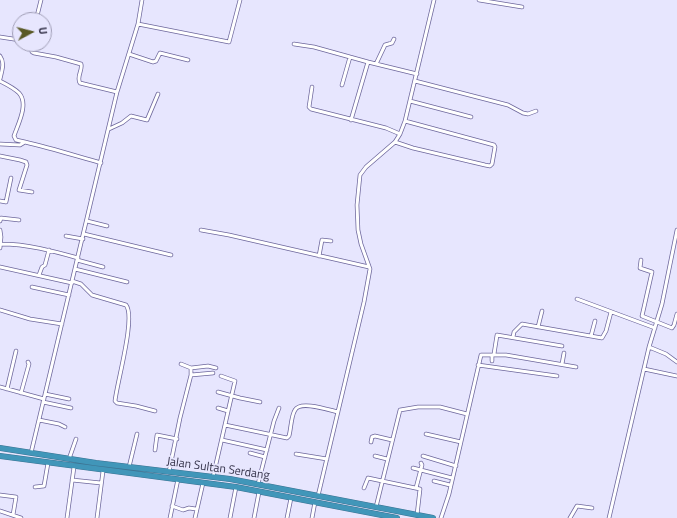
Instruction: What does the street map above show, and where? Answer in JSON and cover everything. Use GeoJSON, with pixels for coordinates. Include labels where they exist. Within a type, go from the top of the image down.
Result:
{"type":"FeatureCollection","features":[{"type":"Feature","properties":{"kind":"highway","name":"Jalan Sultan Serdang"},"geometry":{"type":"LineString","coordinates":[[0,448],[31,454],[258,484],[433,518]]}},
{"type":"Feature","properties":{"kind":"highway","name":"Jalan Sultan Serdang"},"geometry":{"type":"LineString","coordinates":[[0,457],[236,487],[315,502],[373,516],[397,518]]}},
{"type":"Feature","properties":{"kind":"highway"},"geometry":{"type":"LineString","coordinates":[[95,470],[96,463]]}},
{"type":"Feature","properties":{"kind":"street"},"geometry":{"type":"LineString","coordinates":[[38,12],[41,0]]}},
{"type":"Feature","properties":{"kind":"street"},"geometry":{"type":"LineString","coordinates":[[31,454],[117,92],[138,24],[142,0]]}},
{"type":"Feature","properties":{"kind":"street"},"geometry":{"type":"LineString","coordinates":[[138,24],[230,42],[240,0]]}},
{"type":"Feature","properties":{"kind":"street"},"geometry":{"type":"LineString","coordinates":[[318,496],[364,302],[369,267],[358,230],[357,205],[360,175],[366,167],[395,142],[400,134],[410,102],[434,0]]}},
{"type":"Feature","properties":{"kind":"street"},"geometry":{"type":"LineString","coordinates":[[479,0],[522,8]]}},
{"type":"Feature","properties":{"kind":"street"},"geometry":{"type":"LineString","coordinates":[[0,37],[12,39]]}},
{"type":"Feature","properties":{"kind":"street"},"geometry":{"type":"LineString","coordinates":[[376,64],[386,45],[392,43],[394,39]]}},
{"type":"Feature","properties":{"kind":"street"},"geometry":{"type":"LineString","coordinates":[[294,44],[314,47],[417,74]]}},
{"type":"Feature","properties":{"kind":"street"},"geometry":{"type":"LineString","coordinates":[[32,52],[81,64],[82,67],[78,80],[80,83],[117,92]]}},
{"type":"Feature","properties":{"kind":"street"},"geometry":{"type":"LineString","coordinates":[[129,54],[153,62],[156,61],[160,53],[188,60]]}},
{"type":"Feature","properties":{"kind":"street"},"geometry":{"type":"LineString","coordinates":[[0,56],[3,66],[0,80],[22,98],[23,106],[14,136],[16,140],[101,162]]}},
{"type":"Feature","properties":{"kind":"street"},"geometry":{"type":"LineString","coordinates":[[342,85],[350,57]]}},
{"type":"Feature","properties":{"kind":"street"},"geometry":{"type":"LineString","coordinates":[[351,120],[368,62]]}},
{"type":"Feature","properties":{"kind":"street"},"geometry":{"type":"LineString","coordinates":[[415,81],[508,105],[523,113],[528,114],[536,111]]}},
{"type":"Feature","properties":{"kind":"street"},"geometry":{"type":"LineString","coordinates":[[312,87],[309,104],[311,109],[386,128],[400,134]]}},
{"type":"Feature","properties":{"kind":"street"},"geometry":{"type":"LineString","coordinates":[[109,129],[122,123],[131,116],[148,120],[158,94]]}},
{"type":"Feature","properties":{"kind":"street"},"geometry":{"type":"LineString","coordinates":[[410,102],[471,117]]}},
{"type":"Feature","properties":{"kind":"street"},"geometry":{"type":"LineString","coordinates":[[395,142],[413,148],[490,166],[492,164],[495,147],[494,145],[405,121]]}},
{"type":"Feature","properties":{"kind":"street"},"geometry":{"type":"LineString","coordinates":[[0,144],[20,145],[25,142]]}},
{"type":"Feature","properties":{"kind":"street"},"geometry":{"type":"LineString","coordinates":[[0,157],[26,162],[27,165],[19,190]]}},
{"type":"Feature","properties":{"kind":"street"},"geometry":{"type":"LineString","coordinates":[[0,201],[6,202],[11,178]]}},
{"type":"Feature","properties":{"kind":"street"},"geometry":{"type":"LineString","coordinates":[[9,188],[32,192]]}},
{"type":"Feature","properties":{"kind":"street"},"geometry":{"type":"LineString","coordinates":[[0,221],[0,218],[19,220]]}},
{"type":"Feature","properties":{"kind":"street"},"geometry":{"type":"LineString","coordinates":[[87,221],[107,226]]}},
{"type":"Feature","properties":{"kind":"street"},"geometry":{"type":"LineString","coordinates":[[201,230],[369,267]]}},
{"type":"Feature","properties":{"kind":"street"},"geometry":{"type":"LineString","coordinates":[[609,518],[649,347],[662,304],[677,230]]}},
{"type":"Feature","properties":{"kind":"street"},"geometry":{"type":"LineString","coordinates":[[0,232],[0,246],[17,245],[49,250],[103,267]]}},
{"type":"Feature","properties":{"kind":"street"},"geometry":{"type":"LineString","coordinates":[[84,234],[171,255]]}},
{"type":"Feature","properties":{"kind":"street"},"geometry":{"type":"LineString","coordinates":[[66,236],[83,239]]}},
{"type":"Feature","properties":{"kind":"street"},"geometry":{"type":"LineString","coordinates":[[319,256],[323,240],[331,241]]}},
{"type":"Feature","properties":{"kind":"street"},"geometry":{"type":"LineString","coordinates":[[39,275],[42,266],[46,265],[49,250]]}},
{"type":"Feature","properties":{"kind":"street"},"geometry":{"type":"LineString","coordinates":[[641,260],[640,268],[652,272],[641,315],[673,328],[677,314]]}},
{"type":"Feature","properties":{"kind":"street"},"geometry":{"type":"LineString","coordinates":[[0,267],[81,284],[92,295],[126,305],[128,308],[129,324],[115,401],[117,403],[155,411]]}},
{"type":"Feature","properties":{"kind":"street"},"geometry":{"type":"LineString","coordinates":[[75,269],[127,282]]}},
{"type":"Feature","properties":{"kind":"street"},"geometry":{"type":"LineString","coordinates":[[32,287],[69,295]]}},
{"type":"Feature","properties":{"kind":"street"},"geometry":{"type":"LineString","coordinates":[[577,299],[654,328]]}},
{"type":"Feature","properties":{"kind":"street"},"geometry":{"type":"LineString","coordinates":[[0,310],[30,319],[62,324]]}},
{"type":"Feature","properties":{"kind":"street"},"geometry":{"type":"LineString","coordinates":[[538,327],[542,311]]}},
{"type":"Feature","properties":{"kind":"street"},"geometry":{"type":"LineString","coordinates":[[513,337],[514,332],[521,324],[603,338],[612,312]]}},
{"type":"Feature","properties":{"kind":"street"},"geometry":{"type":"LineString","coordinates":[[591,336],[595,321]]}},
{"type":"Feature","properties":{"kind":"street"},"geometry":{"type":"LineString","coordinates":[[492,361],[497,335],[562,346]]}},
{"type":"Feature","properties":{"kind":"street"},"geometry":{"type":"LineString","coordinates":[[649,347],[666,354],[677,362]]}},
{"type":"Feature","properties":{"kind":"street"},"geometry":{"type":"LineString","coordinates":[[7,389],[16,351]]}},
{"type":"Feature","properties":{"kind":"street"},"geometry":{"type":"LineString","coordinates":[[562,364],[564,353]]}},
{"type":"Feature","properties":{"kind":"street"},"geometry":{"type":"LineString","coordinates":[[441,518],[456,466],[481,354],[576,367]]}},
{"type":"Feature","properties":{"kind":"street"},"geometry":{"type":"LineString","coordinates":[[21,393],[29,364],[28,362]]}},
{"type":"Feature","properties":{"kind":"street"},"geometry":{"type":"LineString","coordinates":[[181,364],[191,368],[208,366],[216,368]]}},
{"type":"Feature","properties":{"kind":"street"},"geometry":{"type":"LineString","coordinates":[[478,365],[488,368],[557,376]]}},
{"type":"Feature","properties":{"kind":"street"},"geometry":{"type":"LineString","coordinates":[[208,366],[208,373]]}},
{"type":"Feature","properties":{"kind":"street"},"geometry":{"type":"LineString","coordinates":[[169,472],[177,439],[180,418],[191,375],[191,368]]}},
{"type":"Feature","properties":{"kind":"street"},"geometry":{"type":"LineString","coordinates":[[644,369],[677,376]]}},
{"type":"Feature","properties":{"kind":"street"},"geometry":{"type":"LineString","coordinates":[[191,375],[212,373]]}},
{"type":"Feature","properties":{"kind":"street"},"geometry":{"type":"LineString","coordinates":[[213,477],[235,381],[221,376]]}},
{"type":"Feature","properties":{"kind":"street"},"geometry":{"type":"LineString","coordinates":[[0,387],[71,408]]}},
{"type":"Feature","properties":{"kind":"street"},"geometry":{"type":"LineString","coordinates":[[218,392],[260,402]]}},
{"type":"Feature","properties":{"kind":"street"},"geometry":{"type":"LineString","coordinates":[[45,394],[69,399]]}},
{"type":"Feature","properties":{"kind":"street"},"geometry":{"type":"LineString","coordinates":[[225,425],[288,438],[295,410],[302,406],[311,406],[338,412]]}},
{"type":"Feature","properties":{"kind":"street"},"geometry":{"type":"LineString","coordinates":[[376,507],[400,410],[440,407],[467,414]]}},
{"type":"Feature","properties":{"kind":"street"},"geometry":{"type":"LineString","coordinates":[[218,408],[228,411]]}},
{"type":"Feature","properties":{"kind":"street"},"geometry":{"type":"LineString","coordinates":[[258,484],[279,408]]}},
{"type":"Feature","properties":{"kind":"street"},"geometry":{"type":"LineString","coordinates":[[39,420],[59,424],[65,427]]}},
{"type":"Feature","properties":{"kind":"street"},"geometry":{"type":"LineString","coordinates":[[129,467],[137,434]]}},
{"type":"Feature","properties":{"kind":"street"},"geometry":{"type":"LineString","coordinates":[[155,450],[157,434],[177,439]]}},
{"type":"Feature","properties":{"kind":"street"},"geometry":{"type":"LineString","coordinates":[[426,434],[461,442]]}},
{"type":"Feature","properties":{"kind":"street"},"geometry":{"type":"LineString","coordinates":[[371,442],[372,437],[376,436],[392,440]]}},
{"type":"Feature","properties":{"kind":"street"},"geometry":{"type":"LineString","coordinates":[[69,459],[76,439]]}},
{"type":"Feature","properties":{"kind":"street"},"geometry":{"type":"LineString","coordinates":[[222,440],[267,450]]}},
{"type":"Feature","properties":{"kind":"street"},"geometry":{"type":"LineString","coordinates":[[250,453],[265,457]]}},
{"type":"Feature","properties":{"kind":"street"},"geometry":{"type":"LineString","coordinates":[[296,454],[327,459]]}},
{"type":"Feature","properties":{"kind":"street"},"geometry":{"type":"LineString","coordinates":[[375,456],[387,459]]}},
{"type":"Feature","properties":{"kind":"street"},"geometry":{"type":"LineString","coordinates":[[423,456],[456,466]]}},
{"type":"Feature","properties":{"kind":"street"},"geometry":{"type":"LineString","coordinates":[[34,487],[44,486],[48,463]]}},
{"type":"Feature","properties":{"kind":"street"},"geometry":{"type":"LineString","coordinates":[[416,488],[422,463]]}},
{"type":"Feature","properties":{"kind":"street"},"geometry":{"type":"LineString","coordinates":[[67,518],[74,467]]}},
{"type":"Feature","properties":{"kind":"street"},"geometry":{"type":"LineString","coordinates":[[413,468],[452,478]]}},
{"type":"Feature","properties":{"kind":"street"},"geometry":{"type":"LineString","coordinates":[[97,518],[103,471]]}},
{"type":"Feature","properties":{"kind":"street"},"geometry":{"type":"LineString","coordinates":[[364,488],[367,478],[421,490],[417,515]]}},
{"type":"Feature","properties":{"kind":"street"},"geometry":{"type":"LineString","coordinates":[[170,518],[178,479]]}},
{"type":"Feature","properties":{"kind":"street"},"geometry":{"type":"LineString","coordinates":[[72,480],[101,483]]}},
{"type":"Feature","properties":{"kind":"street"},"geometry":{"type":"LineString","coordinates":[[434,481],[450,485]]}},
{"type":"Feature","properties":{"kind":"street"},"geometry":{"type":"LineString","coordinates":[[195,518],[203,483]]}},
{"type":"Feature","properties":{"kind":"street"},"geometry":{"type":"LineString","coordinates":[[230,518],[236,487]]}},
{"type":"Feature","properties":{"kind":"street"},"geometry":{"type":"LineString","coordinates":[[254,518],[259,492]]}},
{"type":"Feature","properties":{"kind":"street"},"geometry":{"type":"LineString","coordinates":[[0,495],[16,497],[14,516]]}},
{"type":"Feature","properties":{"kind":"street"},"geometry":{"type":"LineString","coordinates":[[287,518],[291,498]]}},
{"type":"Feature","properties":{"kind":"street"},"geometry":{"type":"LineString","coordinates":[[312,518],[315,502]]}},
{"type":"Feature","properties":{"kind":"street"},"geometry":{"type":"LineString","coordinates":[[172,506],[183,510],[189,508],[196,509]]}},
{"type":"Feature","properties":{"kind":"street"},"geometry":{"type":"LineString","coordinates":[[570,518],[577,506],[592,508]]}},
{"type":"Feature","properties":{"kind":"street"},"geometry":{"type":"LineString","coordinates":[[0,511],[21,518]]}}]}
